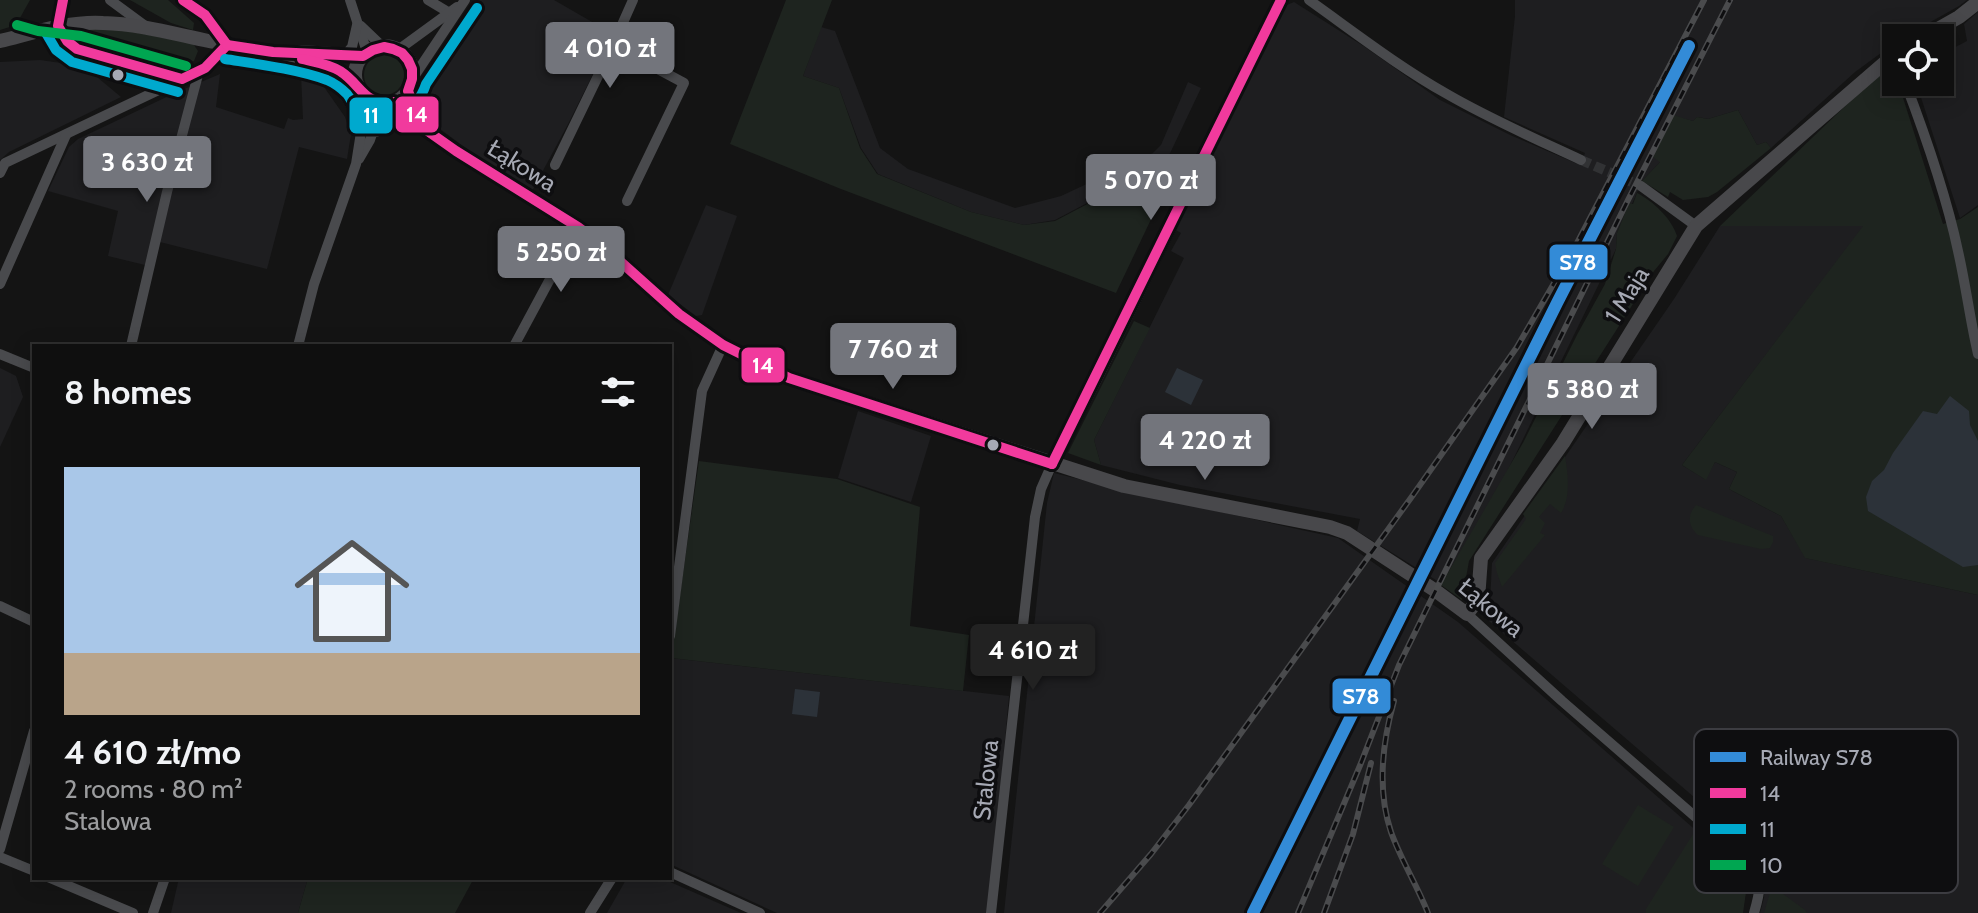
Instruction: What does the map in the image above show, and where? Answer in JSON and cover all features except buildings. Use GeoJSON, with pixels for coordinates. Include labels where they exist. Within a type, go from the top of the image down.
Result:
{"type":"FeatureCollection","features":[{"type":"Feature","properties":{"kind":"main road"},"geometry":{"type":"LineString","coordinates":[[1052,464],[1281,0]]}},
{"type":"Feature","properties":{"kind":"main road"},"geometry":{"type":"LineString","coordinates":[[1947,24],[1978,2]]}},
{"type":"Feature","properties":{"kind":"main road"},"geometry":{"type":"LineString","coordinates":[[0,41],[58,26],[102,23],[147,28],[273,52],[336,68],[372,102],[390,103],[410,85]]}},
{"type":"Feature","properties":{"kind":"main road"},"geometry":{"type":"LineString","coordinates":[[273,52],[365,54],[390,48],[409,62],[418,123]]}},
{"type":"Feature","properties":{"kind":"main road"},"geometry":{"type":"LineString","coordinates":[[360,90],[356,70],[365,54]]}},
{"type":"Feature","properties":{"kind":"main road","name":"1 Maja"},"geometry":{"type":"LineString","coordinates":[[1467,614],[1478,599],[1481,558],[1563,443],[1696,226],[1882,66]]}},
{"type":"Feature","properties":{"kind":"main road","name":"Łąkowa"},"geometry":{"type":"LineString","coordinates":[[390,103],[456,151],[578,227],[679,314],[723,345],[789,378],[1124,486],[1330,527],[1347,533],[1467,614]]}},
{"type":"Feature","properties":{"kind":"street"},"geometry":{"type":"LineString","coordinates":[[58,26],[63,0]]}},
{"type":"Feature","properties":{"kind":"street"},"geometry":{"type":"LineString","coordinates":[[110,0],[147,28]]}},
{"type":"Feature","properties":{"kind":"street"},"geometry":{"type":"LineString","coordinates":[[0,173],[5,163],[205,68],[227,45],[205,15],[183,0]]}},
{"type":"Feature","properties":{"kind":"street"},"geometry":{"type":"LineString","coordinates":[[350,0],[365,54]]}},
{"type":"Feature","properties":{"kind":"street"},"geometry":{"type":"LineString","coordinates":[[428,0],[452,14]]}},
{"type":"Feature","properties":{"kind":"street"},"geometry":{"type":"LineString","coordinates":[[555,165],[633,0]]}},
{"type":"Feature","properties":{"kind":"street"},"geometry":{"type":"LineString","coordinates":[[1309,0],[1406,70],[1444,93],[1581,160]]}},
{"type":"Feature","properties":{"kind":"street"},"geometry":{"type":"LineString","coordinates":[[410,85],[452,14],[465,1]]}},
{"type":"Feature","properties":{"kind":"street"},"geometry":{"type":"LineString","coordinates":[[357,23],[390,48],[452,14]]}},
{"type":"Feature","properties":{"kind":"street"},"geometry":{"type":"LineString","coordinates":[[346,54],[352,47],[357,23]]}},
{"type":"Feature","properties":{"kind":"street"},"geometry":{"type":"LineString","coordinates":[[613,45],[684,83],[627,201]]}},
{"type":"Feature","properties":{"kind":"street"},"geometry":{"type":"LineString","coordinates":[[131,344],[199,71]]}},
{"type":"Feature","properties":{"kind":"street"},"geometry":{"type":"LineString","coordinates":[[299,344],[314,284],[356,164],[362,126],[360,90]]}},
{"type":"Feature","properties":{"kind":"street"},"geometry":{"type":"LineString","coordinates":[[1910,96],[1946,204],[1978,354]]}},
{"type":"Feature","properties":{"kind":"street"},"geometry":{"type":"LineString","coordinates":[[370,140],[380,110],[390,103]]}},
{"type":"Feature","properties":{"kind":"street"},"geometry":{"type":"LineString","coordinates":[[356,164],[383,122],[392,118],[418,123]]}},
{"type":"Feature","properties":{"kind":"street"},"geometry":{"type":"LineString","coordinates":[[0,284],[66,135]]}},
{"type":"Feature","properties":{"kind":"street"},"geometry":{"type":"LineString","coordinates":[[1641,186],[1696,226]]}},
{"type":"Feature","properties":{"kind":"street"},"geometry":{"type":"LineString","coordinates":[[515,344],[578,227]]}},
{"type":"Feature","properties":{"kind":"street"},"geometry":{"type":"LineString","coordinates":[[672,620],[702,391],[723,345]]}},
{"type":"Feature","properties":{"kind":"street"},"geometry":{"type":"LineString","coordinates":[[0,354],[32,367]]}},
{"type":"Feature","properties":{"kind":"street","name":"Stalowa"},"geometry":{"type":"LineString","coordinates":[[991,913],[1037,500],[1052,464]]}},
{"type":"Feature","properties":{"kind":"street"},"geometry":{"type":"LineString","coordinates":[[0,606],[32,621]]}},
{"type":"Feature","properties":{"kind":"street","name":"Łąkowa"},"geometry":{"type":"LineString","coordinates":[[1467,614],[1694,816]]}},
{"type":"Feature","properties":{"kind":"street"},"geometry":{"type":"LineString","coordinates":[[0,849],[32,738]]}},
{"type":"Feature","properties":{"kind":"street"},"geometry":{"type":"LineString","coordinates":[[0,857],[32,870]]}},
{"type":"Feature","properties":{"kind":"street"},"geometry":{"type":"LineString","coordinates":[[672,873],[760,913]]}},
{"type":"Feature","properties":{"kind":"street"},"geometry":{"type":"LineString","coordinates":[[55,880],[133,913]]}},
{"type":"Feature","properties":{"kind":"street"},"geometry":{"type":"LineString","coordinates":[[153,913],[164,880]]}},
{"type":"Feature","properties":{"kind":"street"},"geometry":{"type":"LineString","coordinates":[[590,913],[611,880]]}},
{"type":"Feature","properties":{"kind":"street","name":"Łąkowa"},"geometry":{"type":"LineString","coordinates":[[1754,913],[1757,893]]}},
{"type":"Feature","properties":{"kind":"shaded area"},"geometry":{"type":"Polygon","coordinates":[[[0,0],[30,0],[16,25],[0,30],[0,0]]]}},
{"type":"Feature","properties":{"kind":"shaded area"},"geometry":{"type":"Polygon","coordinates":[[[130,0],[168,0],[194,23],[193,30],[171,23],[130,0]]]}},
{"type":"Feature","properties":{"kind":"shaded area"},"geometry":{"type":"Polygon","coordinates":[[[476,0],[554,0],[613,34],[532,191],[472,153],[423,116],[419,106],[417,92],[421,82],[476,0]]]}},
{"type":"Feature","properties":{"kind":"shaded area"},"geometry":{"type":"Polygon","coordinates":[[[786,0],[832,0],[803,76],[839,88],[860,148],[877,174],[971,212],[1024,225],[1055,221],[1158,167],[1173,173],[1116,293],[730,144],[786,0]]]}},
{"type":"Feature","properties":{"kind":"shaded area"},"geometry":{"type":"Polygon","coordinates":[[[1515,0],[1967,0],[1927,24],[1882,24],[1882,52],[1855,72],[1771,148],[1766,142],[1757,145],[1738,110],[1708,119],[1697,117],[1693,121],[1673,116],[1652,156],[1661,161],[1642,181],[1632,204],[1629,203],[1617,233],[1616,249],[1502,482],[1444,585],[1357,531],[1360,519],[1180,485],[1101,465],[1094,440],[1184,258],[1171,251],[1181,233],[1174,229],[1279,15],[1287,5],[1294,2],[1440,100],[1580,165],[1585,153],[1504,117],[1515,0]]]}},
{"type":"Feature","properties":{"kind":"shaded area"},"geometry":{"type":"Polygon","coordinates":[[[1978,12],[1978,205],[1960,218],[1921,96],[1954,96],[1954,48],[1967,41],[1964,24],[1978,12]]]}},
{"type":"Feature","properties":{"kind":"shaded area"},"geometry":{"type":"Polygon","coordinates":[[[821,27],[835,31],[880,148],[908,169],[1015,208],[1061,196],[1153,153],[1161,145],[1188,82],[1201,88],[1163,168],[1157,166],[1055,220],[1024,225],[971,212],[878,174],[861,148],[839,88],[803,76],[821,27]]]}},
{"type":"Feature","properties":{"kind":"shaded area"},"geometry":{"type":"Polygon","coordinates":[[[95,28],[192,42],[198,51],[194,61],[176,68],[76,40],[71,31],[95,28]]]}},
{"type":"Feature","properties":{"kind":"shaded area"},"geometry":{"type":"Polygon","coordinates":[[[384,55],[398,61],[404,75],[398,89],[384,95],[370,89],[364,75],[370,61],[384,55]]]}},
{"type":"Feature","properties":{"kind":"shaded area"},"geometry":{"type":"Polygon","coordinates":[[[40,60],[80,63],[121,97],[9,152],[0,160],[0,62],[40,60]]]}},
{"type":"Feature","properties":{"kind":"shaded area"},"geometry":{"type":"Polygon","coordinates":[[[312,67],[335,76],[350,89],[358,107],[358,132],[339,97],[312,67]]]}},
{"type":"Feature","properties":{"kind":"shaded area"},"geometry":{"type":"Polygon","coordinates":[[[1882,71],[1882,96],[1902,96],[1943,224],[1960,219],[1978,207],[1978,595],[1805,558],[1781,516],[1729,489],[1737,472],[1715,462],[1706,480],[1682,465],[1863,226],[1720,226],[1882,71]]]}},
{"type":"Feature","properties":{"kind":"shaded area"},"geometry":{"type":"Polygon","coordinates":[[[220,74],[216,107],[284,129],[288,118],[303,119],[301,74],[317,77],[345,117],[351,134],[347,159],[299,147],[267,269],[152,240],[145,265],[108,256],[118,211],[48,191],[69,147],[78,139],[220,74]]]}},
{"type":"Feature","properties":{"kind":"shaded area"},"geometry":{"type":"Polygon","coordinates":[[[1738,110],[1757,145],[1766,142],[1771,148],[1717,192],[1708,197],[1683,200],[1670,192],[1668,197],[1642,181],[1660,162],[1653,157],[1673,115],[1693,121],[1697,117],[1708,119],[1738,110]]]}},
{"type":"Feature","properties":{"kind":"shaded area"},"geometry":{"type":"Polygon","coordinates":[[[1637,193],[1661,211],[1677,236],[1469,561],[1462,600],[1441,585],[1524,441],[1605,284],[1616,249],[1617,233],[1629,203],[1633,204],[1637,193]]]}},
{"type":"Feature","properties":{"kind":"shaded area"},"geometry":{"type":"Polygon","coordinates":[[[706,205],[737,216],[702,315],[696,316],[668,295],[706,205]]]}},
{"type":"Feature","properties":{"kind":"shaded area"},"geometry":{"type":"Polygon","coordinates":[[[1720,226],[1864,226],[1682,465],[1705,479],[1715,462],[1737,472],[1729,489],[1781,516],[1806,558],[1978,595],[1978,913],[1760,913],[1764,893],[1958,893],[1958,729],[1694,729],[1694,797],[1489,621],[1492,563],[1674,299],[1720,226]]]}},
{"type":"Feature","properties":{"kind":"shaded area"},"geometry":{"type":"Polygon","coordinates":[[[1134,321],[1150,328],[1094,440],[1101,465],[1068,453],[1134,321]]]}},
{"type":"Feature","properties":{"kind":"shaded area"},"geometry":{"type":"Polygon","coordinates":[[[0,368],[16,376],[23,397],[0,447],[0,368]]]}},
{"type":"Feature","properties":{"kind":"shaded area"},"geometry":{"type":"Polygon","coordinates":[[[1177,368],[1203,380],[1191,405],[1165,392],[1177,368]]]}},
{"type":"Feature","properties":{"kind":"shaded area"},"geometry":{"type":"Polygon","coordinates":[[[1950,396],[1969,411],[1970,425],[1978,441],[1978,565],[1963,567],[1868,511],[1866,497],[1872,481],[1884,470],[1923,411],[1937,414],[1950,396]]]}},
{"type":"Feature","properties":{"kind":"shaded area"},"geometry":{"type":"Polygon","coordinates":[[[858,411],[931,436],[911,502],[838,478],[858,411]]]}},
{"type":"Feature","properties":{"kind":"shaded area"},"geometry":{"type":"Polygon","coordinates":[[[1565,456],[1568,485],[1564,507],[1561,513],[1550,504],[1539,517],[1545,523],[1540,533],[1545,535],[1502,587],[1495,563],[1526,519],[1523,514],[1565,456]]]}},
{"type":"Feature","properties":{"kind":"shaded area"},"geometry":{"type":"Polygon","coordinates":[[[699,461],[837,479],[920,507],[910,626],[969,635],[963,691],[672,658],[699,461]]]}},
{"type":"Feature","properties":{"kind":"shaded area"},"geometry":{"type":"Polygon","coordinates":[[[1054,473],[1338,538],[1458,622],[1694,829],[1694,893],[1728,893],[1730,913],[1004,913],[1047,503],[1054,473]]]}},
{"type":"Feature","properties":{"kind":"shaded area"},"geometry":{"type":"Polygon","coordinates":[[[1696,505],[1773,536],[1770,548],[1761,549],[1698,535],[1690,520],[1696,505]]]}},
{"type":"Feature","properties":{"kind":"shaded area"},"geometry":{"type":"Polygon","coordinates":[[[672,658],[1009,696],[989,913],[777,913],[672,865],[672,658]]]}},
{"type":"Feature","properties":{"kind":"shaded area"},"geometry":{"type":"Polygon","coordinates":[[[795,689],[820,692],[817,717],[792,714],[795,689]]]}},
{"type":"Feature","properties":{"kind":"shaded area"},"geometry":{"type":"Polygon","coordinates":[[[1638,805],[1674,827],[1638,886],[1602,864],[1638,805]]]}},
{"type":"Feature","properties":{"kind":"shaded area"},"geometry":{"type":"Polygon","coordinates":[[[1694,833],[1694,893],[1746,893],[1743,913],[1646,913],[1694,833]]]}},
{"type":"Feature","properties":{"kind":"shaded area"},"geometry":{"type":"Polygon","coordinates":[[[179,880],[307,880],[298,913],[171,913],[179,880]]]}},
{"type":"Feature","properties":{"kind":"shaded area"},"geometry":{"type":"Polygon","coordinates":[[[307,880],[473,880],[455,913],[298,913],[307,880]]]}},
{"type":"Feature","properties":{"kind":"shaded area"},"geometry":{"type":"Polygon","coordinates":[[[626,880],[666,880],[741,913],[607,913],[626,880]]]}},
{"type":"Feature","properties":{"kind":"shaded area"},"geometry":{"type":"Polygon","coordinates":[[[1770,893],[1782,893],[1807,913],[1764,913],[1770,893]]]}},
{"type":"Feature","properties":{"kind":"tunnel"},"geometry":{"type":"LineString","coordinates":[[1581,160],[1641,186]]}},
{"type":"Feature","properties":{"kind":"railway"},"geometry":{"type":"LineString","coordinates":[[1100,913],[1189,805],[1517,347],[1575,247],[1704,0]]}},
{"type":"Feature","properties":{"kind":"railway"},"geometry":{"type":"LineString","coordinates":[[1298,913],[1399,665],[1730,0]]}},
{"type":"Feature","properties":{"kind":"railway"},"geometry":{"type":"LineString","coordinates":[[1394,701],[1384,750],[1384,800],[1391,832],[1428,913]]}},
{"type":"Feature","properties":{"kind":"railway"},"geometry":{"type":"LineString","coordinates":[[1324,913],[1353,834],[1371,763]]}},
{"type":"Feature","properties":{"kind":"rail line","name":"S78"},"geometry":{"type":"LineString","coordinates":[[1253,913],[1557,303],[1689,46]]}},
{"type":"Feature","properties":{"kind":"transit line","name":"14"},"geometry":{"type":"LineString","coordinates":[[63,0],[58,26],[67,41],[77,49],[182,79],[205,68],[227,45]]}},
{"type":"Feature","properties":{"kind":"transit line","name":"14"},"geometry":{"type":"LineString","coordinates":[[183,0],[205,15],[227,45]]}},
{"type":"Feature","properties":{"kind":"transit line","name":"14"},"geometry":{"type":"LineString","coordinates":[[1052,464],[1281,0]]}},
{"type":"Feature","properties":{"kind":"transit line","name":"11"},"geometry":{"type":"LineString","coordinates":[[225,59],[327,80],[345,92],[358,109],[378,118],[389,118],[415,103],[477,8]]}},
{"type":"Feature","properties":{"kind":"transit line","name":"10"},"geometry":{"type":"LineString","coordinates":[[17,25],[81,36],[186,66]]}},
{"type":"Feature","properties":{"kind":"transit line","name":"11"},"geometry":{"type":"LineString","coordinates":[[46,33],[56,50],[72,62],[178,92]]}},
{"type":"Feature","properties":{"kind":"transit line","name":"14"},"geometry":{"type":"LineString","coordinates":[[227,45],[273,52],[363,56],[384,47],[402,53],[412,69],[408,91],[422,127],[578,227],[679,314],[723,345],[789,378],[1052,464]]}},
{"type":"Feature","properties":{"kind":"transit line","name":"14"},"geometry":{"type":"LineString","coordinates":[[302,59],[340,71],[369,98],[394,102],[431,133]]}}]}
